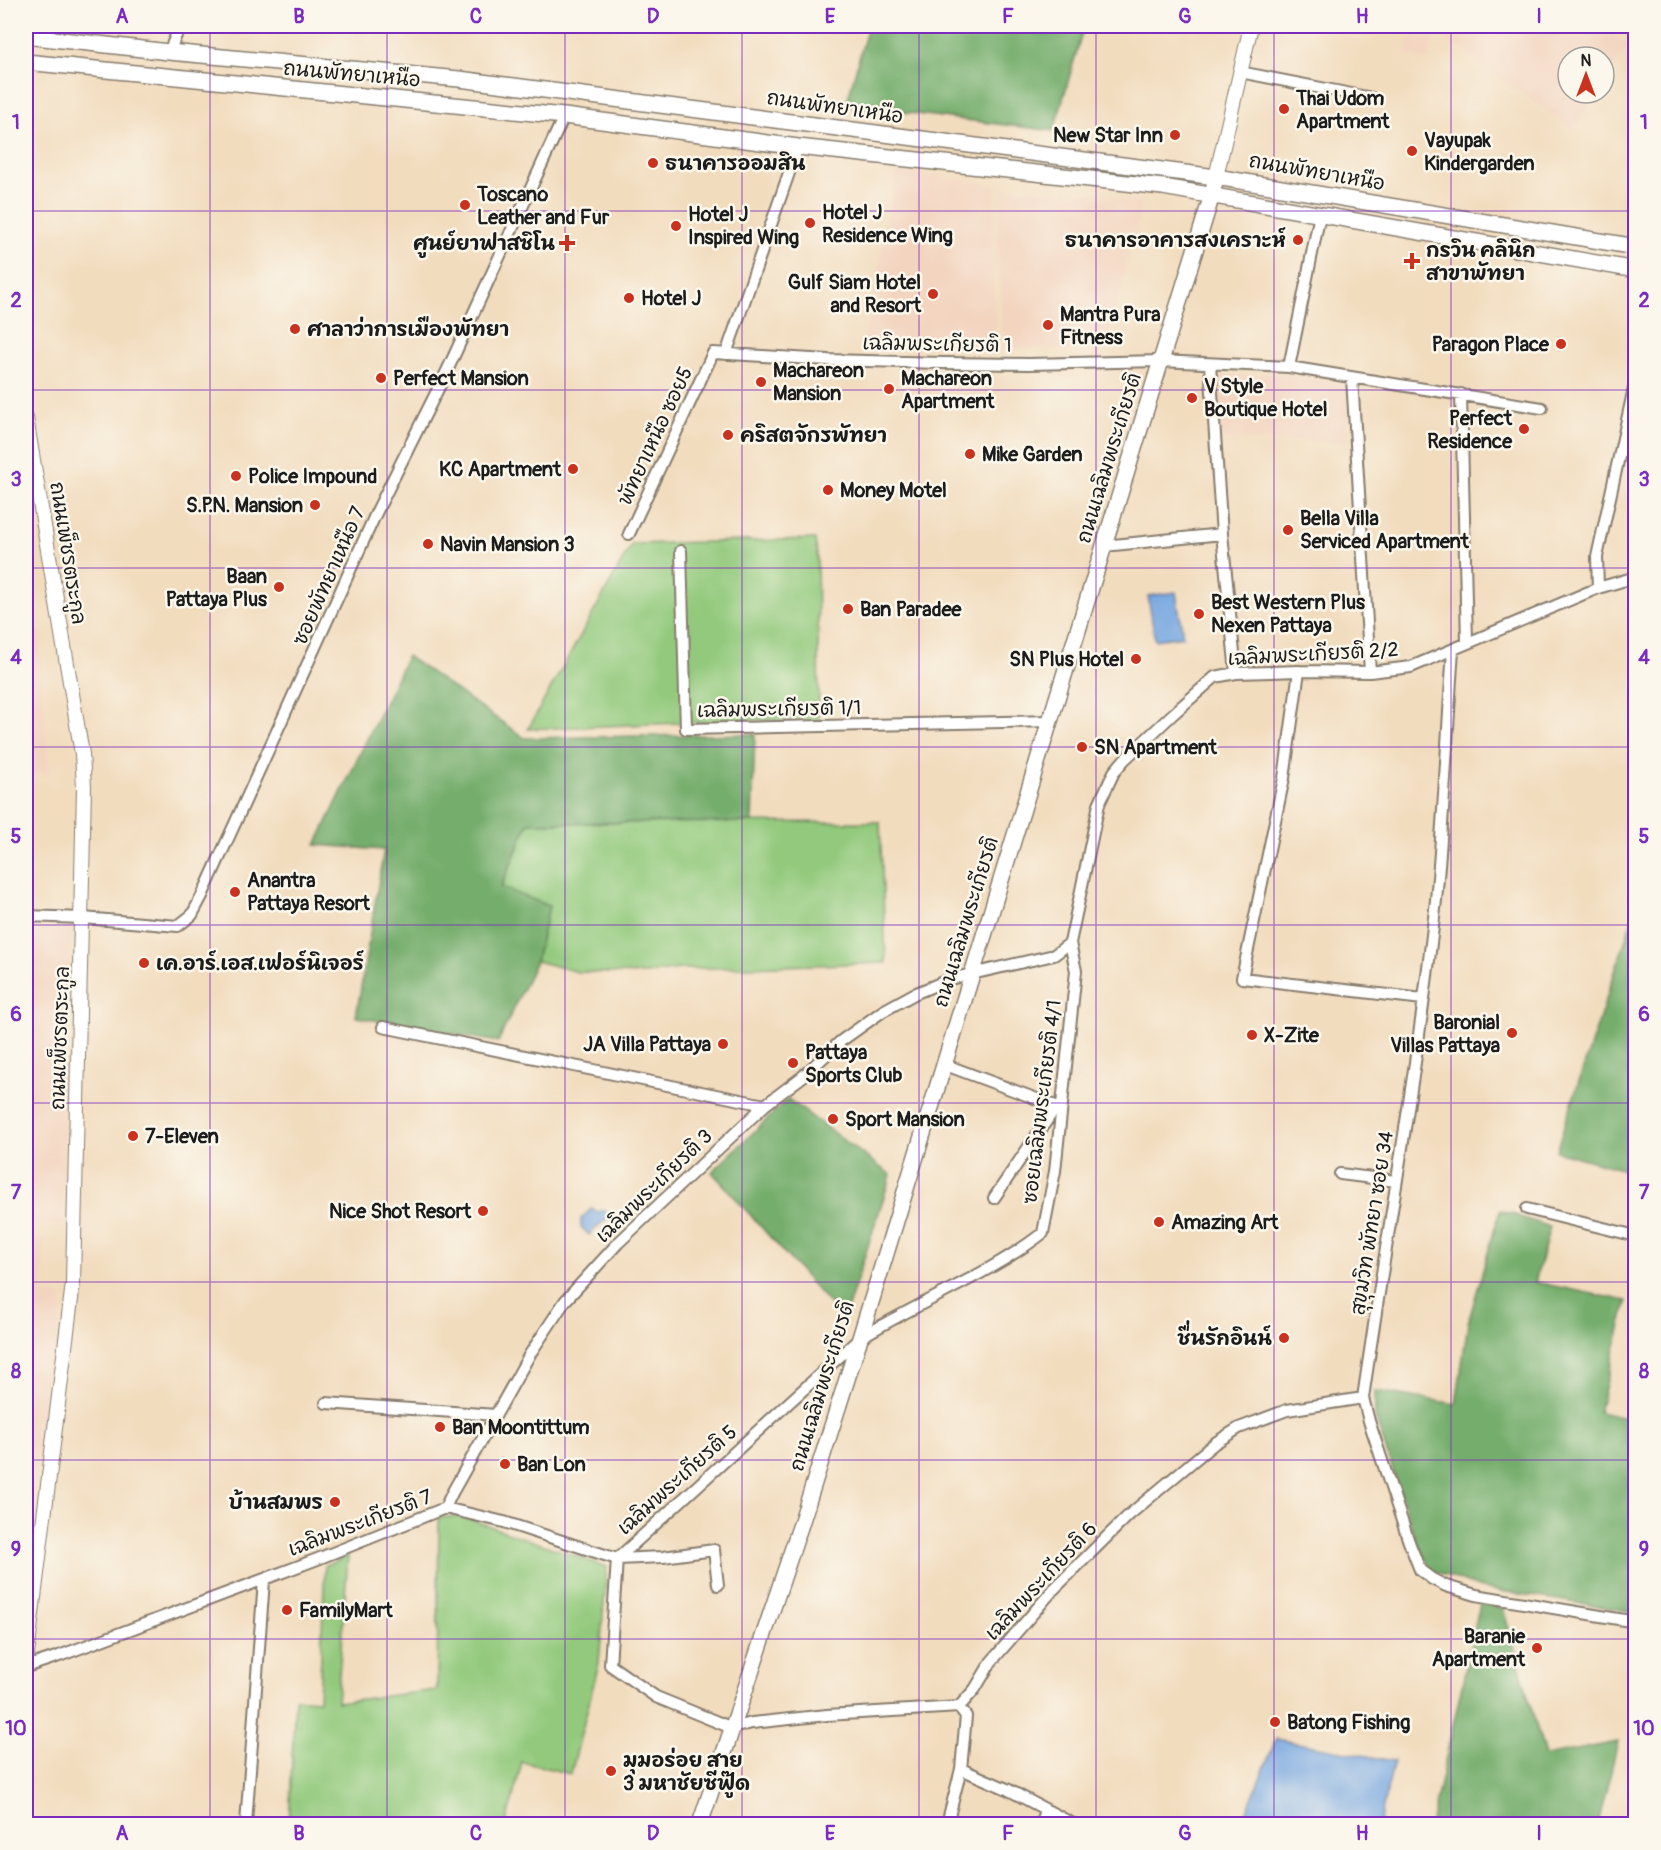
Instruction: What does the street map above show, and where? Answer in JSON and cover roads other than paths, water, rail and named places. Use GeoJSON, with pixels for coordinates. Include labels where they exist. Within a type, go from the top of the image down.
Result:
{"type":"FeatureCollection","features":[{"type":"Feature","properties":{"kind":"main road","name":"ถนนพัทยาเหนือ"},"geometry":{"type":"LineString","coordinates":[[26,36],[459,79],[1216,177],[1635,247]]}},
{"type":"Feature","properties":{"kind":"main road","name":"ถนนพัทยาเหนือ"},"geometry":{"type":"LineString","coordinates":[[26,62],[564,116],[798,147],[1163,187],[1635,270]]}},
{"type":"Feature","properties":{"kind":"main road","name":"ถนนเฉลิมพระเกียรติ"},"geometry":{"type":"LineString","coordinates":[[700,1824],[800,1527],[860,1338],[1216,177]]}},
{"type":"Feature","properties":{"kind":"street"},"geometry":{"type":"LineString","coordinates":[[169,52],[180,26]]}},
{"type":"Feature","properties":{"kind":"street","name":"ถนนเฉลิมพระเกียรติ"},"geometry":{"type":"LineString","coordinates":[[1216,177],[1251,26]]}},
{"type":"Feature","properties":{"kind":"street"},"geometry":{"type":"LineString","coordinates":[[1240,72],[1372,98]]}},
{"type":"Feature","properties":{"kind":"street","name":"ซอยพัทยาเหนือ 7"},"geometry":{"type":"LineString","coordinates":[[26,916],[178,926],[192,915],[224,851],[377,511],[447,371],[564,116]]}},
{"type":"Feature","properties":{"kind":"street"},"geometry":{"type":"LineString","coordinates":[[726,354],[798,147]]}},
{"type":"Feature","properties":{"kind":"street"},"geometry":{"type":"LineString","coordinates":[[1289,367],[1320,214]]}},
{"type":"Feature","properties":{"kind":"street","name":"เฉลิมพระเกียรติ 1"},"geometry":{"type":"LineString","coordinates":[[713,353],[828,360],[996,364],[1160,361],[1289,367],[1542,408]]}},
{"type":"Feature","properties":{"kind":"street","name":"พัทยาเหนือ ซอย5"},"geometry":{"type":"LineString","coordinates":[[629,534],[713,353]]}},
{"type":"Feature","properties":{"kind":"street"},"geometry":{"type":"LineString","coordinates":[[1210,364],[1222,534],[1236,673]]}},
{"type":"Feature","properties":{"kind":"street"},"geometry":{"type":"LineString","coordinates":[[1352,378],[1370,672]]}},
{"type":"Feature","properties":{"kind":"street"},"geometry":{"type":"LineString","coordinates":[[1598,588],[1597,557],[1635,379]]}},
{"type":"Feature","properties":{"kind":"street"},"geometry":{"type":"LineString","coordinates":[[1461,394],[1467,642]]}},
{"type":"Feature","properties":{"kind":"street","name":"ถนนเพ็ชรตระกูล"},"geometry":{"type":"LineString","coordinates":[[26,418],[82,754],[84,787],[83,918],[73,1283],[26,1662]]}},
{"type":"Feature","properties":{"kind":"street"},"geometry":{"type":"LineString","coordinates":[[1104,546],[1222,534]]}},
{"type":"Feature","properties":{"kind":"street","name":"เฉลิมพระเกียรติ 1/1"},"geometry":{"type":"LineString","coordinates":[[681,551],[686,729],[1051,721]]}},
{"type":"Feature","properties":{"kind":"street","name":"เฉลิมพระเกียรติ 2/2"},"geometry":{"type":"LineString","coordinates":[[1070,944],[1099,804],[1114,772],[1124,760],[1215,677],[1236,673],[1370,672],[1411,667],[1598,588],[1635,577]]}},
{"type":"Feature","properties":{"kind":"street","name":"สุขุมวิท พัทยา ซอย 34"},"geometry":{"type":"LineString","coordinates":[[1453,650],[1436,898],[1411,1097],[1363,1398],[1405,1531],[1420,1570],[1446,1586],[1476,1594],[1635,1622]]}},
{"type":"Feature","properties":{"kind":"street"},"geometry":{"type":"LineString","coordinates":[[1299,671],[1284,778],[1242,978],[1423,999]]}},
{"type":"Feature","properties":{"kind":"street"},"geometry":{"type":"LineString","coordinates":[[971,976],[1054,955],[1070,944]]}},
{"type":"Feature","properties":{"kind":"street","name":"ซอยเฉลิมพระเกียรติ 4/1"},"geometry":{"type":"LineString","coordinates":[[860,1338],[1018,1252],[1043,1233],[1055,1171],[1058,1107],[1076,971],[1070,944]]}},
{"type":"Feature","properties":{"kind":"street","name":"เฉลิมพระเกียรติ 3"},"geometry":{"type":"LineString","coordinates":[[445,1508],[530,1354],[565,1301],[618,1243],[765,1106],[802,1077],[841,1041],[883,1011],[914,994],[950,980],[971,976]]}},
{"type":"Feature","properties":{"kind":"street"},"geometry":{"type":"LineString","coordinates":[[383,1027],[765,1106]]}},
{"type":"Feature","properties":{"kind":"street"},"geometry":{"type":"LineString","coordinates":[[943,1064],[1058,1107],[994,1198]]}},
{"type":"Feature","properties":{"kind":"street"},"geometry":{"type":"LineString","coordinates":[[1340,1174],[1396,1181]]}},
{"type":"Feature","properties":{"kind":"street"},"geometry":{"type":"LineString","coordinates":[[1527,1209],[1635,1236]]}},
{"type":"Feature","properties":{"kind":"street","name":"เฉลิมพระเกียรติ 5"},"geometry":{"type":"LineString","coordinates":[[617,1559],[860,1338]]}},
{"type":"Feature","properties":{"kind":"street","name":"เฉลิมพระเกียรติ 6"},"geometry":{"type":"LineString","coordinates":[[959,1707],[975,1689],[991,1662],[1053,1590],[1129,1515],[1215,1443],[1239,1428],[1287,1410],[1363,1398]]}},
{"type":"Feature","properties":{"kind":"street"},"geometry":{"type":"LineString","coordinates":[[326,1403],[496,1415]]}},
{"type":"Feature","properties":{"kind":"street","name":"เฉลิมพระเกียรติ 7"},"geometry":{"type":"LineString","coordinates":[[26,1667],[264,1580],[445,1508],[504,1522],[617,1559]]}},
{"type":"Feature","properties":{"kind":"street","name":"เฉลิมพระเกียรติ 5"},"geometry":{"type":"LineString","coordinates":[[617,1559],[663,1557],[714,1550],[718,1585]]}},
{"type":"Feature","properties":{"kind":"street"},"geometry":{"type":"LineString","coordinates":[[617,1559],[610,1665],[656,1697],[732,1728],[752,1723],[826,1715],[959,1707],[966,1716],[961,1770],[947,1824]]}},
{"type":"Feature","properties":{"kind":"street"},"geometry":{"type":"LineString","coordinates":[[246,1824],[264,1580]]}},
{"type":"Feature","properties":{"kind":"street"},"geometry":{"type":"LineString","coordinates":[[961,1770],[1007,1789],[1073,1824]]}},
{"type":"Feature","properties":{"kind":"street"},"geometry":{"type":"LineString","coordinates":[[1041,1824],[1045,1809]]}},
{"type":"Feature","properties":{"kind":"water"},"geometry":{"type":"Polygon","coordinates":[[[1176,592],[1183,636],[1155,640],[1148,596],[1176,592]]]}},
{"type":"Feature","properties":{"kind":"water"},"geometry":{"type":"Polygon","coordinates":[[[592,1208],[597,1212],[604,1210],[608,1213],[608,1217],[589,1235],[581,1227],[581,1219],[592,1208]]]}},
{"type":"Feature","properties":{"kind":"water"},"geometry":{"type":"Polygon","coordinates":[[[1276,1739],[1394,1761],[1379,1824],[1249,1824],[1244,1818],[1276,1739]]]}},
{"type":"Feature","properties":{"kind":"place","name":"Thai Udom Apartment"},"geometry":{"type":"Point","coordinates":[1284,109]}},
{"type":"Feature","properties":{"kind":"place","name":"New Star Inn"},"geometry":{"type":"Point","coordinates":[1175,135]}},
{"type":"Feature","properties":{"kind":"place","name":"Vayupak Kindergarden"},"geometry":{"type":"Point","coordinates":[1412,151]}},
{"type":"Feature","properties":{"kind":"place","name":"ธนาคารออมสิน"},"geometry":{"type":"Point","coordinates":[653,163]}},
{"type":"Feature","properties":{"kind":"place","name":"Toscano Leather and Fur"},"geometry":{"type":"Point","coordinates":[465,205]}},
{"type":"Feature","properties":{"kind":"place","name":"Hotel J Residence Wing"},"geometry":{"type":"Point","coordinates":[810,223]}},
{"type":"Feature","properties":{"kind":"place","name":"Hotel J Inspired Wing"},"geometry":{"type":"Point","coordinates":[676,226]}},
{"type":"Feature","properties":{"kind":"place","name":"ธนาคารอาคารสงเคราะห์"},"geometry":{"type":"Point","coordinates":[1298,240]}},
{"type":"Feature","properties":{"kind":"place","name":"ศูนย์ยาฟาสซิโน"},"geometry":{"type":"Point","coordinates":[567,243]}},
{"type":"Feature","properties":{"kind":"place","name":"กรวิน คลินิก สาขาพัทยา"},"geometry":{"type":"Point","coordinates":[1412,261]}},
{"type":"Feature","properties":{"kind":"place","name":"Gulf Siam Hotel and Resort"},"geometry":{"type":"Point","coordinates":[933,294]}},
{"type":"Feature","properties":{"kind":"place","name":"Hotel J"},"geometry":{"type":"Point","coordinates":[629,298]}},
{"type":"Feature","properties":{"kind":"place","name":"Mantra Pura Fitness"},"geometry":{"type":"Point","coordinates":[1048,325]}},
{"type":"Feature","properties":{"kind":"place","name":"ศาลาว่าการเมืองพัทยา"},"geometry":{"type":"Point","coordinates":[295,329]}},
{"type":"Feature","properties":{"kind":"place","name":"Paragon Place"},"geometry":{"type":"Point","coordinates":[1561,344]}},
{"type":"Feature","properties":{"kind":"place","name":"Perfect Mansion"},"geometry":{"type":"Point","coordinates":[381,378]}},
{"type":"Feature","properties":{"kind":"place","name":"Machareon Mansion"},"geometry":{"type":"Point","coordinates":[761,382]}},
{"type":"Feature","properties":{"kind":"place","name":"Machareon Apartment"},"geometry":{"type":"Point","coordinates":[889,389]}},
{"type":"Feature","properties":{"kind":"place","name":"V Style Boutique Hotel"},"geometry":{"type":"Point","coordinates":[1192,398]}},
{"type":"Feature","properties":{"kind":"place","name":"Perfect Residence"},"geometry":{"type":"Point","coordinates":[1524,429]}},
{"type":"Feature","properties":{"kind":"place","name":"คริสตจักรพัทยา"},"geometry":{"type":"Point","coordinates":[728,435]}},
{"type":"Feature","properties":{"kind":"place","name":"Mike Garden"},"geometry":{"type":"Point","coordinates":[970,454]}},
{"type":"Feature","properties":{"kind":"place","name":"KC Apartment"},"geometry":{"type":"Point","coordinates":[573,469]}},
{"type":"Feature","properties":{"kind":"place","name":"Police Impound"},"geometry":{"type":"Point","coordinates":[236,476]}},
{"type":"Feature","properties":{"kind":"place","name":"Money Motel"},"geometry":{"type":"Point","coordinates":[828,490]}},
{"type":"Feature","properties":{"kind":"place","name":"S.P.N. Mansion"},"geometry":{"type":"Point","coordinates":[315,505]}},
{"type":"Feature","properties":{"kind":"place","name":"Bella Villa Serviced Apartment"},"geometry":{"type":"Point","coordinates":[1288,530]}},
{"type":"Feature","properties":{"kind":"place","name":"Navin Mansion 3"},"geometry":{"type":"Point","coordinates":[428,544]}},
{"type":"Feature","properties":{"kind":"place","name":"Baan Pattaya Plus"},"geometry":{"type":"Point","coordinates":[279,587]}},
{"type":"Feature","properties":{"kind":"place","name":"Ban Paradee"},"geometry":{"type":"Point","coordinates":[848,609]}},
{"type":"Feature","properties":{"kind":"place","name":"Best Western Plus Nexen Pattaya"},"geometry":{"type":"Point","coordinates":[1199,614]}},
{"type":"Feature","properties":{"kind":"place","name":"SN Plus Hotel"},"geometry":{"type":"Point","coordinates":[1136,659]}},
{"type":"Feature","properties":{"kind":"place","name":"SN Apartment"},"geometry":{"type":"Point","coordinates":[1082,747]}},
{"type":"Feature","properties":{"kind":"place","name":"Anantra Pattaya Resort"},"geometry":{"type":"Point","coordinates":[235,892]}},
{"type":"Feature","properties":{"kind":"place","name":"เค.อาร์.เอส.เฟอร์นิเจอร์"},"geometry":{"type":"Point","coordinates":[144,963]}},
{"type":"Feature","properties":{"kind":"place","name":"Baronial Villas Pattaya"},"geometry":{"type":"Point","coordinates":[1512,1033]}},
{"type":"Feature","properties":{"kind":"place","name":"X-Zite"},"geometry":{"type":"Point","coordinates":[1252,1035]}},
{"type":"Feature","properties":{"kind":"place","name":"JA Villa Pattaya"},"geometry":{"type":"Point","coordinates":[723,1044]}},
{"type":"Feature","properties":{"kind":"place","name":"Pattaya Sports Club"},"geometry":{"type":"Point","coordinates":[793,1063]}},
{"type":"Feature","properties":{"kind":"place","name":"Sport Mansion"},"geometry":{"type":"Point","coordinates":[833,1119]}},
{"type":"Feature","properties":{"kind":"place","name":"7-Eleven"},"geometry":{"type":"Point","coordinates":[133,1136]}},
{"type":"Feature","properties":{"kind":"place","name":"Nice Shot Resort"},"geometry":{"type":"Point","coordinates":[483,1211]}},
{"type":"Feature","properties":{"kind":"place","name":"Amazing Art"},"geometry":{"type":"Point","coordinates":[1159,1222]}},
{"type":"Feature","properties":{"kind":"place","name":"ชื่นรักอินน์"},"geometry":{"type":"Point","coordinates":[1284,1338]}},
{"type":"Feature","properties":{"kind":"place","name":"Ban Moontittum"},"geometry":{"type":"Point","coordinates":[440,1427]}},
{"type":"Feature","properties":{"kind":"place","name":"Ban Lon"},"geometry":{"type":"Point","coordinates":[505,1464]}},
{"type":"Feature","properties":{"kind":"place","name":"บ้านสมพร"},"geometry":{"type":"Point","coordinates":[335,1502]}},
{"type":"Feature","properties":{"kind":"place","name":"FamilyMart"},"geometry":{"type":"Point","coordinates":[287,1610]}},
{"type":"Feature","properties":{"kind":"place","name":"Baranie Apartment"},"geometry":{"type":"Point","coordinates":[1537,1648]}},
{"type":"Feature","properties":{"kind":"place","name":"Batong Fishing"},"geometry":{"type":"Point","coordinates":[1275,1722]}},
{"type":"Feature","properties":{"kind":"place","name":"มุมอร่อย สาย 3 มหาชัยซีฟู๊ด"},"geometry":{"type":"Point","coordinates":[611,1771]}}]}
